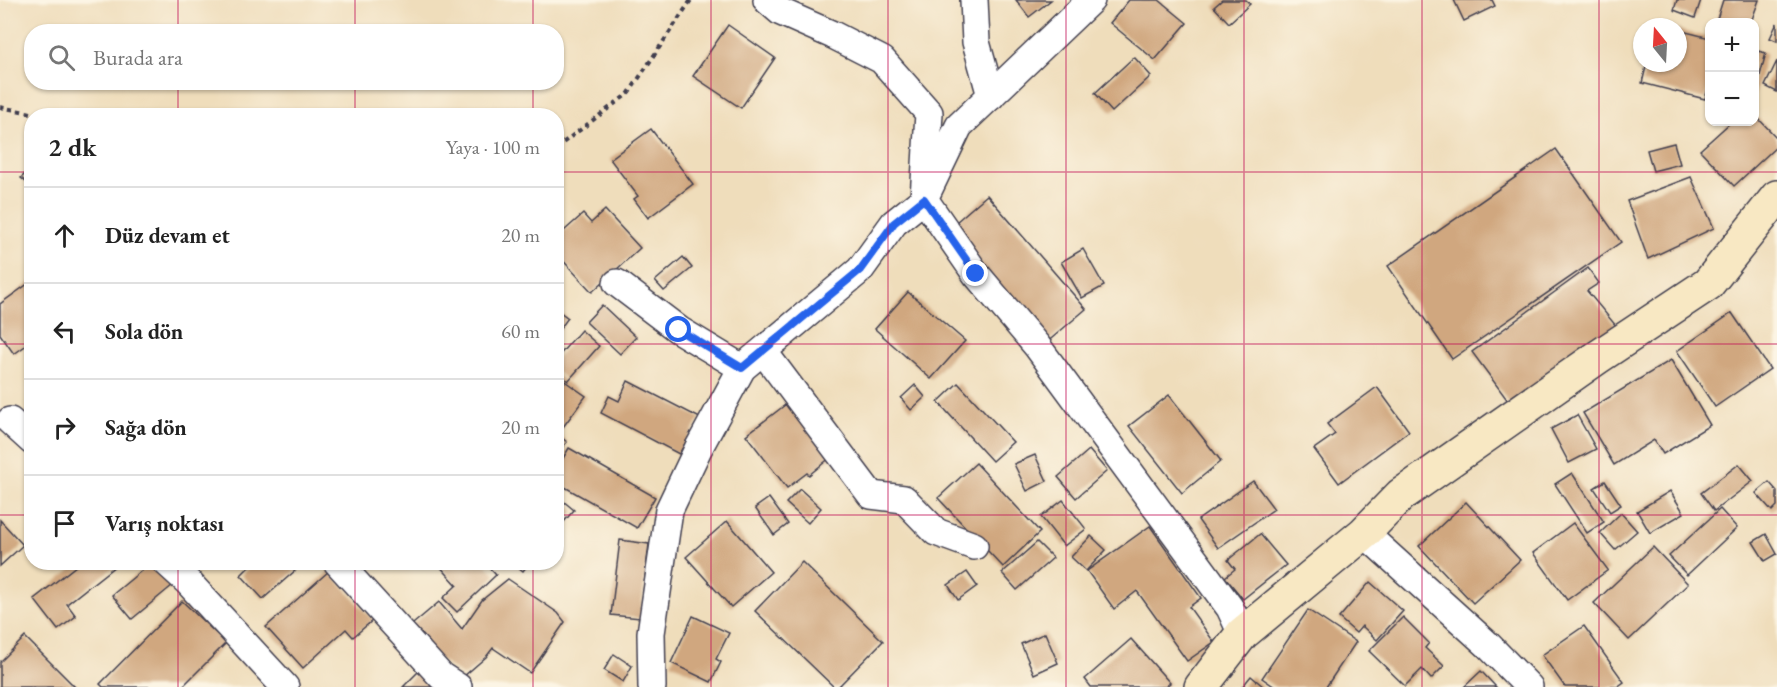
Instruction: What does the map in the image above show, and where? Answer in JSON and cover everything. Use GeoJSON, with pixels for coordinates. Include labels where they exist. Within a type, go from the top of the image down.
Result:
{"type":"FeatureCollection","features":[{"type":"Feature","properties":{"kind":"street"},"geometry":{"type":"LineString","coordinates":[[767,0],[781,12],[882,60],[929,113],[959,126]]}},
{"type":"Feature","properties":{"kind":"street"},"geometry":{"type":"LineString","coordinates":[[974,0],[976,42],[991,96]]}},
{"type":"Feature","properties":{"kind":"street"},"geometry":{"type":"LineString","coordinates":[[652,687],[651,633],[669,510],[698,449],[742,368],[860,270],[894,223],[924,199],[959,126],[1091,0]]}},
{"type":"Feature","properties":{"kind":"street"},"geometry":{"type":"LineString","coordinates":[[929,113],[924,199],[976,274],[1037,346],[1230,608],[1242,634]]}},
{"type":"Feature","properties":{"kind":"street"},"geometry":{"type":"LineString","coordinates":[[1201,687],[1242,634],[1364,533],[1401,495],[1598,357],[1708,284],[1777,197]]}},
{"type":"Feature","properties":{"kind":"street"},"geometry":{"type":"LineString","coordinates":[[617,283],[679,330],[742,368]]}},
{"type":"Feature","properties":{"kind":"street"},"geometry":{"type":"LineString","coordinates":[[763,351],[871,495],[904,499],[936,532],[974,546]]}},
{"type":"Feature","properties":{"kind":"street"},"geometry":{"type":"LineString","coordinates":[[10,421],[24,434]]}},
{"type":"Feature","properties":{"kind":"street"},"geometry":{"type":"LineString","coordinates":[[1364,533],[1488,645],[1529,687]]}},
{"type":"Feature","properties":{"kind":"street"},"geometry":{"type":"LineString","coordinates":[[175,570],[285,687]]}},
{"type":"Feature","properties":{"kind":"street"},"geometry":{"type":"LineString","coordinates":[[344,570],[441,676],[458,687]]}},
{"type":"Feature","properties":{"kind":"path"},"geometry":{"type":"LineString","coordinates":[[564,142],[629,93],[691,0]]}},
{"type":"Feature","properties":{"kind":"path"},"geometry":{"type":"LineString","coordinates":[[0,107],[24,112]]}},
{"type":"Feature","properties":{"kind":"building"},"geometry":{"type":"Polygon","coordinates":[[[1016,0],[1051,0],[1029,17],[1016,0]]]}},
{"type":"Feature","properties":{"kind":"building"},"geometry":{"type":"Polygon","coordinates":[[[1129,0],[1159,0],[1187,23],[1155,60],[1110,23],[1129,0]]]}},
{"type":"Feature","properties":{"kind":"building"},"geometry":{"type":"Polygon","coordinates":[[[1222,0],[1246,0],[1250,4],[1229,23],[1214,7],[1222,0]]]}},
{"type":"Feature","properties":{"kind":"building"},"geometry":{"type":"Polygon","coordinates":[[[1454,0],[1492,0],[1495,6],[1464,21],[1454,0]]]}},
{"type":"Feature","properties":{"kind":"building"},"geometry":{"type":"Polygon","coordinates":[[[1677,0],[1701,0],[1695,18],[1674,10],[1677,0]]]}},
{"type":"Feature","properties":{"kind":"building"},"geometry":{"type":"Polygon","coordinates":[[[1723,0],[1759,0],[1752,18],[1717,18],[1723,0]]]}},
{"type":"Feature","properties":{"kind":"building"},"geometry":{"type":"Polygon","coordinates":[[[1777,23],[1777,41],[1770,38],[1777,23]]]}},
{"type":"Feature","properties":{"kind":"building"},"geometry":{"type":"Polygon","coordinates":[[[728,25],[775,58],[741,108],[693,76],[728,25]]]}},
{"type":"Feature","properties":{"kind":"building"},"geometry":{"type":"Polygon","coordinates":[[[1687,32],[1705,37],[1705,99],[1642,83],[1645,72],[1687,72],[1687,32]]]}},
{"type":"Feature","properties":{"kind":"building"},"geometry":{"type":"Polygon","coordinates":[[[1759,51],[1766,53],[1759,79],[1759,51]]]}},
{"type":"Feature","properties":{"kind":"building"},"geometry":{"type":"Polygon","coordinates":[[[1134,57],[1151,76],[1112,112],[1095,93],[1134,57]]]}},
{"type":"Feature","properties":{"kind":"building"},"geometry":{"type":"Polygon","coordinates":[[[1777,61],[1777,92],[1765,86],[1777,61]]]}},
{"type":"Feature","properties":{"kind":"building"},"geometry":{"type":"Polygon","coordinates":[[[1759,119],[1777,138],[1777,146],[1734,186],[1700,150],[1727,126],[1759,126],[1759,119]]]}},
{"type":"Feature","properties":{"kind":"building"},"geometry":{"type":"Polygon","coordinates":[[[651,129],[693,184],[648,218],[634,199],[638,196],[610,159],[651,129]]]}},
{"type":"Feature","properties":{"kind":"building"},"geometry":{"type":"Polygon","coordinates":[[[1674,143],[1680,164],[1653,171],[1647,150],[1674,143]]]}},
{"type":"Feature","properties":{"kind":"building"},"geometry":{"type":"Polygon","coordinates":[[[1556,149],[1621,242],[1452,359],[1388,266],[1556,149]]]}},
{"type":"Feature","properties":{"kind":"building"},"geometry":{"type":"Polygon","coordinates":[[[1691,177],[1714,228],[1648,259],[1627,201],[1691,177]]]}},
{"type":"Feature","properties":{"kind":"building"},"geometry":{"type":"Polygon","coordinates":[[[987,195],[1086,309],[1045,344],[948,229],[987,195]]]}},
{"type":"Feature","properties":{"kind":"building"},"geometry":{"type":"Polygon","coordinates":[[[605,210],[640,248],[592,292],[564,262],[564,231],[583,214],[591,223],[605,210]]]}},
{"type":"Feature","properties":{"kind":"building"},"geometry":{"type":"Polygon","coordinates":[[[1083,249],[1104,286],[1082,298],[1061,262],[1083,249]]]}},
{"type":"Feature","properties":{"kind":"building"},"geometry":{"type":"Polygon","coordinates":[[[683,257],[692,268],[664,291],[655,281],[683,257]]]}},
{"type":"Feature","properties":{"kind":"building"},"geometry":{"type":"Polygon","coordinates":[[[1588,268],[1599,283],[1587,291],[1622,333],[1514,409],[1472,352],[1588,268]]]}},
{"type":"Feature","properties":{"kind":"building"},"geometry":{"type":"Polygon","coordinates":[[[24,287],[24,347],[14,354],[0,334],[0,304],[24,287]]]}},
{"type":"Feature","properties":{"kind":"building"},"geometry":{"type":"Polygon","coordinates":[[[908,292],[965,341],[931,379],[875,329],[908,292]]]}},
{"type":"Feature","properties":{"kind":"building"},"geometry":{"type":"Polygon","coordinates":[[[602,305],[636,337],[620,354],[586,322],[602,305]]]}},
{"type":"Feature","properties":{"kind":"building"},"geometry":{"type":"Polygon","coordinates":[[[1732,313],[1770,369],[1715,407],[1677,351],[1732,313]]]}},
{"type":"Feature","properties":{"kind":"building"},"geometry":{"type":"Polygon","coordinates":[[[581,330],[599,346],[568,381],[564,378],[564,350],[581,330]]]}},
{"type":"Feature","properties":{"kind":"building"},"geometry":{"type":"Polygon","coordinates":[[[1671,360],[1710,425],[1663,454],[1654,440],[1614,465],[1583,413],[1671,360]]]}},
{"type":"Feature","properties":{"kind":"building"},"geometry":{"type":"Polygon","coordinates":[[[564,381],[586,396],[564,426],[564,381]]]}},
{"type":"Feature","properties":{"kind":"building"},"geometry":{"type":"Polygon","coordinates":[[[628,381],[700,418],[679,454],[601,413],[609,396],[619,401],[628,381]]]}},
{"type":"Feature","properties":{"kind":"building"},"geometry":{"type":"Polygon","coordinates":[[[958,383],[1013,442],[992,461],[938,402],[958,383]]]}},
{"type":"Feature","properties":{"kind":"building"},"geometry":{"type":"Polygon","coordinates":[[[915,385],[925,397],[911,410],[901,398],[915,385]]]}},
{"type":"Feature","properties":{"kind":"building"},"geometry":{"type":"Polygon","coordinates":[[[1377,387],[1409,431],[1339,483],[1314,449],[1335,434],[1327,424],[1377,387]]]}},
{"type":"Feature","properties":{"kind":"building"},"geometry":{"type":"Polygon","coordinates":[[[1169,395],[1221,461],[1182,493],[1129,426],[1169,395]]]}},
{"type":"Feature","properties":{"kind":"building"},"geometry":{"type":"Polygon","coordinates":[[[789,402],[831,457],[809,475],[807,473],[787,488],[746,435],[789,402]]]}},
{"type":"Feature","properties":{"kind":"building"},"geometry":{"type":"Polygon","coordinates":[[[1577,415],[1596,449],[1569,463],[1551,429],[1577,415]]]}},
{"type":"Feature","properties":{"kind":"building"},"geometry":{"type":"Polygon","coordinates":[[[569,448],[655,497],[637,528],[564,487],[564,456],[569,448]]]}},
{"type":"Feature","properties":{"kind":"building"},"geometry":{"type":"Polygon","coordinates":[[[1089,450],[1107,471],[1076,498],[1058,477],[1089,450]]]}},
{"type":"Feature","properties":{"kind":"building"},"geometry":{"type":"Polygon","coordinates":[[[1035,455],[1047,481],[1027,491],[1014,464],[1035,455]]]}},
{"type":"Feature","properties":{"kind":"building"},"geometry":{"type":"Polygon","coordinates":[[[976,463],[1040,532],[1003,567],[938,498],[976,463]]]}},
{"type":"Feature","properties":{"kind":"building"},"geometry":{"type":"Polygon","coordinates":[[[1739,464],[1753,481],[1714,511],[1701,493],[1739,464]]]}},
{"type":"Feature","properties":{"kind":"building"},"geometry":{"type":"Polygon","coordinates":[[[1572,473],[1604,522],[1587,533],[1555,484],[1572,473]]]}},
{"type":"Feature","properties":{"kind":"building"},"geometry":{"type":"Polygon","coordinates":[[[1253,481],[1274,509],[1218,548],[1198,520],[1253,481]]]}},
{"type":"Feature","properties":{"kind":"building"},"geometry":{"type":"Polygon","coordinates":[[[1605,481],[1621,505],[1610,512],[1594,488],[1605,481]]]}},
{"type":"Feature","properties":{"kind":"building"},"geometry":{"type":"Polygon","coordinates":[[[1769,482],[1777,491],[1777,506],[1772,511],[1756,493],[1769,482]]]}},
{"type":"Feature","properties":{"kind":"building"},"geometry":{"type":"Polygon","coordinates":[[[800,489],[821,508],[808,523],[786,503],[800,489]]]}},
{"type":"Feature","properties":{"kind":"building"},"geometry":{"type":"Polygon","coordinates":[[[1670,491],[1684,513],[1650,533],[1637,511],[1670,491]]]}},
{"type":"Feature","properties":{"kind":"building"},"geometry":{"type":"Polygon","coordinates":[[[769,498],[788,524],[774,535],[755,508],[769,498]]]}},
{"type":"Feature","properties":{"kind":"building"},"geometry":{"type":"Polygon","coordinates":[[[1063,500],[1086,529],[1064,546],[1041,517],[1063,500]]]}},
{"type":"Feature","properties":{"kind":"building"},"geometry":{"type":"Polygon","coordinates":[[[564,502],[574,510],[564,522],[564,502]]]}},
{"type":"Feature","properties":{"kind":"building"},"geometry":{"type":"Polygon","coordinates":[[[1466,502],[1520,560],[1473,603],[1419,546],[1466,502]]]}},
{"type":"Feature","properties":{"kind":"building"},"geometry":{"type":"Polygon","coordinates":[[[1720,509],[1737,528],[1687,575],[1669,556],[1720,509]]]}},
{"type":"Feature","properties":{"kind":"building"},"geometry":{"type":"Polygon","coordinates":[[[1621,513],[1637,531],[1615,550],[1600,533],[1621,513]]]}},
{"type":"Feature","properties":{"kind":"building"},"geometry":{"type":"Polygon","coordinates":[[[0,520],[23,545],[0,566],[0,520]]]}},
{"type":"Feature","properties":{"kind":"building"},"geometry":{"type":"Polygon","coordinates":[[[727,521],[771,572],[731,607],[686,557],[727,521]]]}},
{"type":"Feature","properties":{"kind":"building"},"geometry":{"type":"Polygon","coordinates":[[[1573,523],[1608,570],[1567,600],[1533,553],[1573,523]]]}},
{"type":"Feature","properties":{"kind":"building"},"geometry":{"type":"Polygon","coordinates":[[[1150,526],[1201,598],[1189,607],[1214,642],[1187,661],[1137,591],[1114,609],[1087,571],[1150,526]]]}},
{"type":"Feature","properties":{"kind":"building"},"geometry":{"type":"Polygon","coordinates":[[[1260,534],[1286,565],[1243,599],[1225,577],[1235,569],[1228,560],[1260,534]]]}},
{"type":"Feature","properties":{"kind":"building"},"geometry":{"type":"Polygon","coordinates":[[[1766,534],[1777,554],[1765,561],[1753,542],[1766,534]]]}},
{"type":"Feature","properties":{"kind":"building"},"geometry":{"type":"Polygon","coordinates":[[[1091,536],[1106,550],[1086,571],[1071,557],[1091,536]]]}},
{"type":"Feature","properties":{"kind":"building"},"geometry":{"type":"Polygon","coordinates":[[[620,540],[649,544],[640,618],[611,615],[620,540]]]}},
{"type":"Feature","properties":{"kind":"building"},"geometry":{"type":"Polygon","coordinates":[[[1037,542],[1053,558],[1017,590],[1002,573],[1037,542]]]}},
{"type":"Feature","properties":{"kind":"building"},"geometry":{"type":"Polygon","coordinates":[[[1653,547],[1688,584],[1629,640],[1594,603],[1653,547]]]}},
{"type":"Feature","properties":{"kind":"building"},"geometry":{"type":"Polygon","coordinates":[[[802,562],[883,641],[838,687],[834,687],[755,611],[802,562]]]}},
{"type":"Feature","properties":{"kind":"building"},"geometry":{"type":"Polygon","coordinates":[[[71,570],[110,570],[67,604],[76,616],[58,630],[34,599],[71,570]]]}},
{"type":"Feature","properties":{"kind":"building"},"geometry":{"type":"Polygon","coordinates":[[[142,570],[161,570],[173,585],[132,619],[112,595],[142,570]]]}},
{"type":"Feature","properties":{"kind":"building"},"geometry":{"type":"Polygon","coordinates":[[[246,570],[296,570],[263,599],[241,575],[246,570]]]}},
{"type":"Feature","properties":{"kind":"building"},"geometry":{"type":"Polygon","coordinates":[[[443,570],[491,570],[496,575],[457,612],[443,598],[457,585],[443,570]]]}},
{"type":"Feature","properties":{"kind":"building"},"geometry":{"type":"Polygon","coordinates":[[[329,571],[373,620],[353,637],[346,629],[303,668],[266,627],[329,571]]]}},
{"type":"Feature","properties":{"kind":"building"},"geometry":{"type":"Polygon","coordinates":[[[967,572],[977,586],[958,600],[948,585],[967,572]]]}},
{"type":"Feature","properties":{"kind":"building"},"geometry":{"type":"Polygon","coordinates":[[[508,579],[558,613],[565,622],[530,673],[493,648],[464,676],[424,649],[407,629],[439,602],[462,629],[482,600],[508,579]]]}},
{"type":"Feature","properties":{"kind":"building"},"geometry":{"type":"Polygon","coordinates":[[[1370,582],[1403,611],[1377,640],[1362,626],[1356,633],[1339,618],[1370,582]]]}},
{"type":"Feature","properties":{"kind":"building"},"geometry":{"type":"Polygon","coordinates":[[[182,601],[226,643],[182,687],[103,687],[100,684],[182,601]]]}},
{"type":"Feature","properties":{"kind":"building"},"geometry":{"type":"Polygon","coordinates":[[[1308,610],[1356,642],[1326,687],[1275,687],[1262,678],[1308,610]]]}},
{"type":"Feature","properties":{"kind":"building"},"geometry":{"type":"Polygon","coordinates":[[[693,616],[729,633],[716,659],[721,662],[711,682],[671,663],[693,616]]]}},
{"type":"Feature","properties":{"kind":"building"},"geometry":{"type":"Polygon","coordinates":[[[1403,617],[1429,643],[1425,648],[1444,666],[1431,679],[1422,669],[1405,686],[1369,651],[1403,617]]]}},
{"type":"Feature","properties":{"kind":"building"},"geometry":{"type":"Polygon","coordinates":[[[1584,626],[1624,682],[1617,687],[1565,687],[1542,655],[1584,626]]]}},
{"type":"Feature","properties":{"kind":"building"},"geometry":{"type":"Polygon","coordinates":[[[1045,633],[1058,663],[1034,674],[1021,644],[1045,633]]]}},
{"type":"Feature","properties":{"kind":"building"},"geometry":{"type":"Polygon","coordinates":[[[25,637],[75,687],[0,687],[0,662],[25,637]]]}},
{"type":"Feature","properties":{"kind":"building"},"geometry":{"type":"Polygon","coordinates":[[[1131,639],[1170,683],[1165,687],[1091,687],[1085,679],[1131,639]]]}},
{"type":"Feature","properties":{"kind":"building"},"geometry":{"type":"Polygon","coordinates":[[[614,654],[632,666],[623,682],[604,670],[614,654]]]}},
{"type":"Feature","properties":{"kind":"building"},"geometry":{"type":"Polygon","coordinates":[[[1481,671],[1496,687],[1464,687],[1481,671]]]}},
{"type":"Feature","properties":{"kind":"building"},"geometry":{"type":"Polygon","coordinates":[[[418,672],[437,687],[403,687],[418,672]]]}},
{"type":"Feature","properties":{"kind":"building"},"geometry":{"type":"Polygon","coordinates":[[[1251,676],[1264,687],[1242,687],[1251,676]]]}},
{"type":"Feature","properties":{"kind":"route"},"geometry":{"type":"LineString","coordinates":[[679,330],[742,368],[860,270],[894,223],[924,199],[976,274]]}}]}
